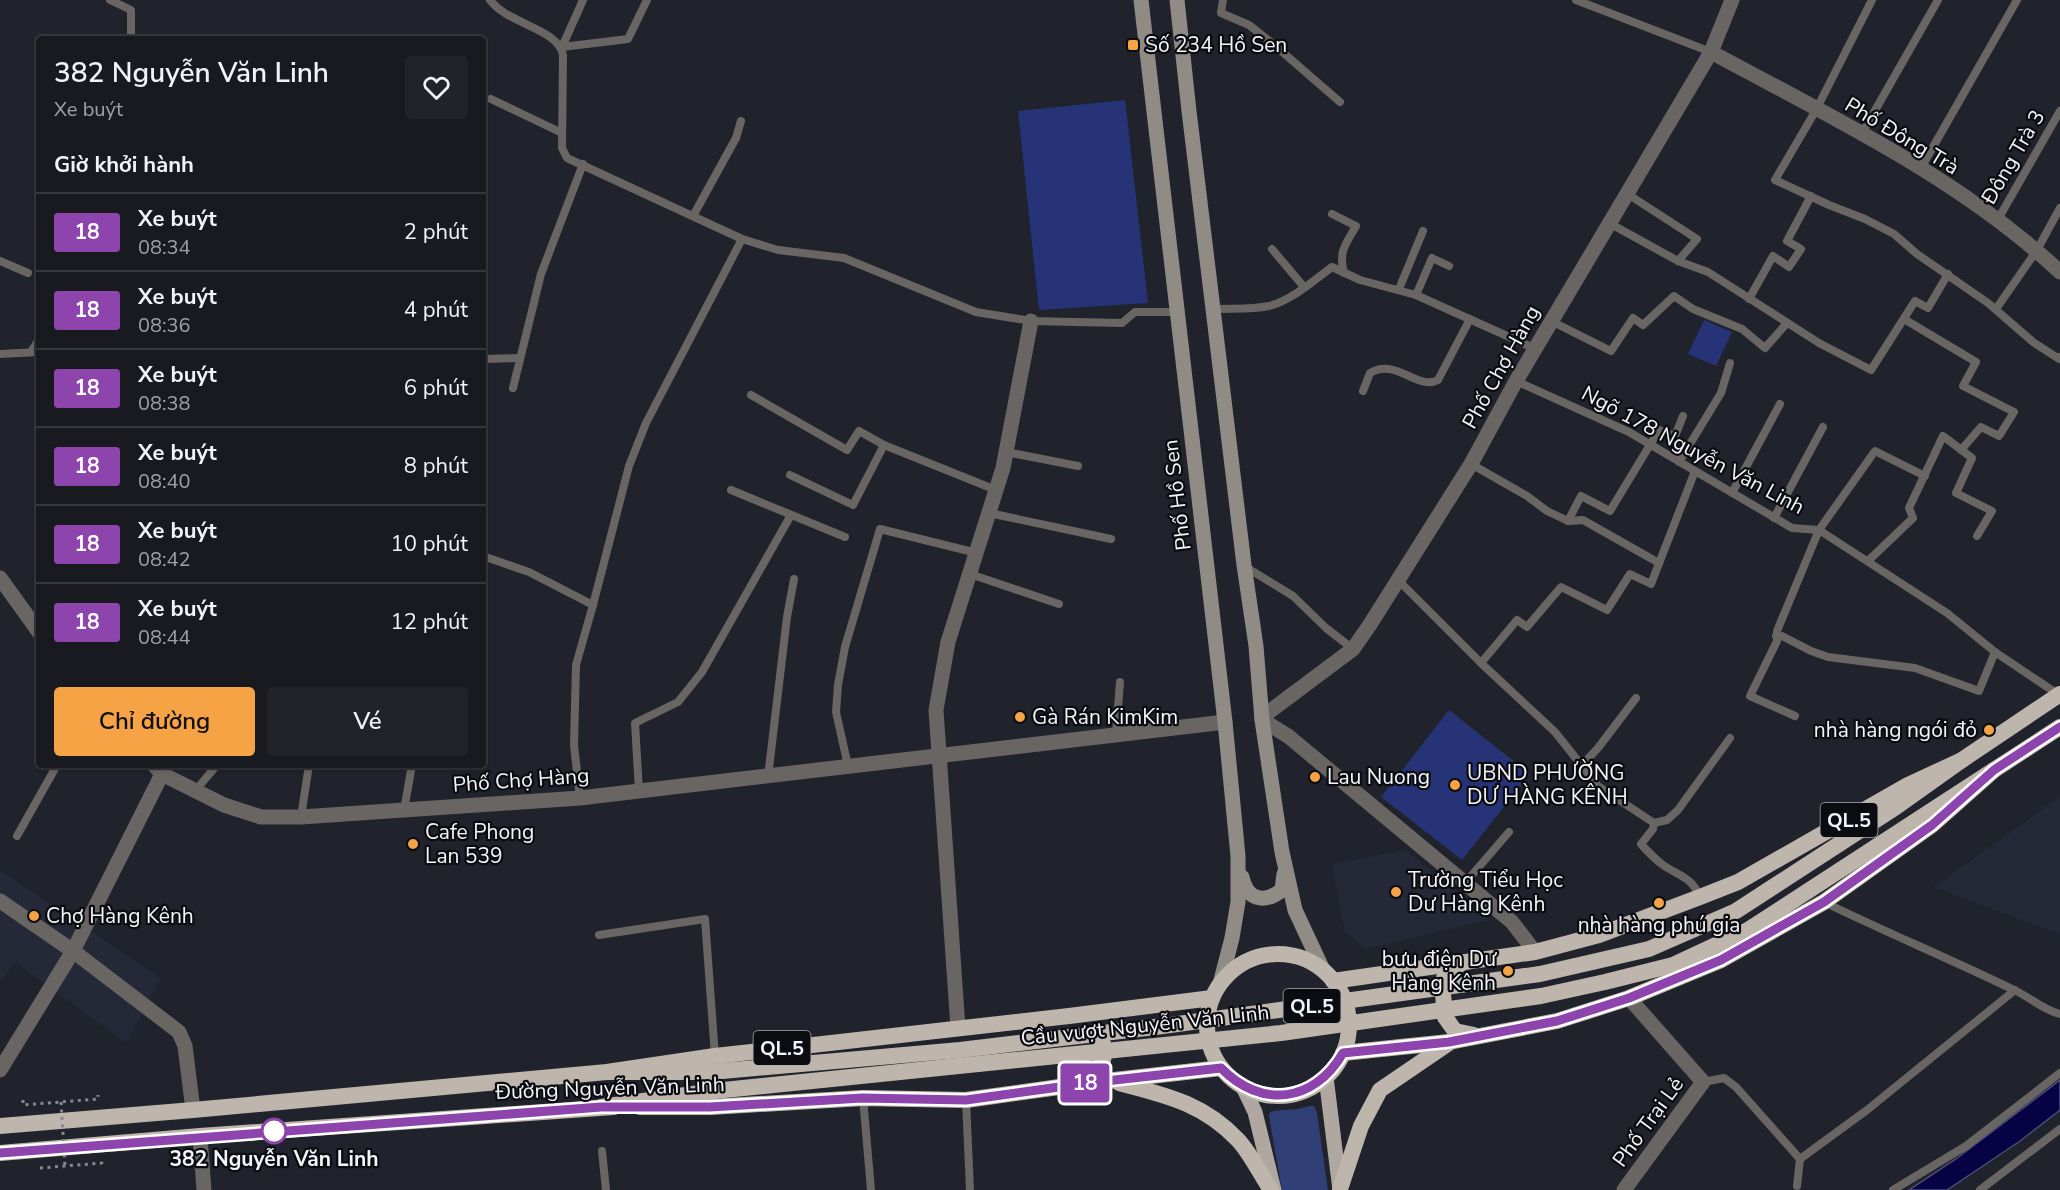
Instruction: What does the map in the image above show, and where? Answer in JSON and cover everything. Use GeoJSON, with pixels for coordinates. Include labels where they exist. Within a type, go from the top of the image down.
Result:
{"type":"FeatureCollection","features":[{"type":"Feature","properties":{"kind":"highway","name":"QL.5"},"geometry":{"type":"LineString","coordinates":[[1328,976],[1463,963],[1535,952],[1599,935],[1700,897],[1738,882],[1908,786],[1962,760],[2060,695]]}},
{"type":"Feature","properties":{"kind":"highway","name":"QL.5"},"geometry":{"type":"LineString","coordinates":[[1343,1053],[1449,1042],[1557,1021],[1629,998],[1721,960],[1824,902],[1932,825],[1994,770],[2060,727]]}},
{"type":"Feature","properties":{"kind":"highway","name":"Cầu vượt Nguyễn Văn Linh"},"geometry":{"type":"LineString","coordinates":[[607,1072],[711,1072],[960,1050],[1163,1026],[1540,974],[1648,949],[1736,911],[1896,807],[1962,760]]}},
{"type":"Feature","properties":{"kind":"highway","name":"Cầu vượt Nguyễn Văn Linh"},"geometry":{"type":"LineString","coordinates":[[601,1107],[714,1091],[1281,1033],[1541,996],[1605,982],[1672,965],[1748,930],[1994,770]]}},
{"type":"Feature","properties":{"kind":"highway"},"geometry":{"type":"LineString","coordinates":[[1267,955],[1287,955],[1306,960],[1328,976],[1343,997],[1348,1016],[1348,1035],[1343,1053],[1326,1077],[1311,1088],[1293,1094],[1275,1096],[1243,1087],[1221,1068],[1212,1052],[1207,1034],[1207,1016],[1216,991],[1231,972],[1248,961],[1267,955]]}},
{"type":"Feature","properties":{"kind":"highway"},"geometry":{"type":"LineString","coordinates":[[1463,963],[1446,974],[1442,982],[1445,1017],[1455,1031],[1478,1036]]}},
{"type":"Feature","properties":{"kind":"highway","name":"Đường Nguyễn Văn Linh"},"geometry":{"type":"LineString","coordinates":[[0,1126],[607,1072],[716,1056],[1070,1016],[1216,991]]}},
{"type":"Feature","properties":{"kind":"highway"},"geometry":{"type":"LineString","coordinates":[[1070,1016],[1085,1020],[1097,1030],[1104,1044],[1104,1059],[1098,1072],[1088,1083]]}},
{"type":"Feature","properties":{"kind":"highway"},"geometry":{"type":"LineString","coordinates":[[1340,1190],[1360,1126],[1380,1090],[1449,1042]]}},
{"type":"Feature","properties":{"kind":"highway","name":"Đường Nguyễn Văn Linh"},"geometry":{"type":"LineString","coordinates":[[0,1153],[601,1107],[710,1107],[862,1098],[966,1100],[1221,1068]]}},
{"type":"Feature","properties":{"kind":"highway"},"geometry":{"type":"LineString","coordinates":[[1109,1081],[1173,1097],[1208,1114],[1239,1140],[1272,1190]]}},
{"type":"Feature","properties":{"kind":"main road","name":"Phố Hồ Sen"},"geometry":{"type":"LineString","coordinates":[[1142,0],[1225,722],[1238,856],[1239,902],[1232,938],[1216,991]]}},
{"type":"Feature","properties":{"kind":"main road"},"geometry":{"type":"LineString","coordinates":[[1177,0],[1244,565],[1256,646],[1262,719],[1282,852],[1295,910],[1328,976]]}},
{"type":"Feature","properties":{"kind":"main road"},"geometry":{"type":"LineString","coordinates":[[1238,856],[1247,891],[1255,897],[1274,897],[1282,890],[1284,881],[1282,852]]}},
{"type":"Feature","properties":{"kind":"main road"},"geometry":{"type":"LineString","coordinates":[[1326,1077],[1340,1190]]}},
{"type":"Feature","properties":{"kind":"main road"},"geometry":{"type":"LineString","coordinates":[[1243,1087],[1255,1112],[1272,1190]]}},
{"type":"Feature","properties":{"kind":"street","name":"Phố Chợ Hàng"},"geometry":{"type":"LineString","coordinates":[[1262,719],[1353,649],[1471,464],[1516,381],[1711,52],[1732,0]]}},
{"type":"Feature","properties":{"kind":"street","name":"Phố Đông Trà"},"geometry":{"type":"LineString","coordinates":[[1711,52],[1921,168],[1998,220],[2037,250],[2060,272]]}},
{"type":"Feature","properties":{"kind":"street"},"geometry":{"type":"LineString","coordinates":[[958,1028],[936,710],[948,642],[1006,452],[1031,321]]}},
{"type":"Feature","properties":{"kind":"street"},"geometry":{"type":"LineString","coordinates":[[0,578],[36,628]]}},
{"type":"Feature","properties":{"kind":"street"},"geometry":{"type":"LineString","coordinates":[[1262,719],[1288,736],[1512,922],[1535,952]]}},
{"type":"Feature","properties":{"kind":"street","name":"Phố Chợ Hàng"},"geometry":{"type":"LineString","coordinates":[[0,1070],[73,951],[158,770],[224,805],[261,817],[301,818],[580,798],[1225,722]]}},
{"type":"Feature","properties":{"kind":"street"},"geometry":{"type":"LineString","coordinates":[[0,901],[73,951],[179,1032],[185,1046],[193,1110]]}},
{"type":"Feature","properties":{"kind":"street","name":"Phố Trại Lẻ"},"geometry":{"type":"LineString","coordinates":[[1624,1190],[1703,1082],[1629,998]]}},
{"type":"Feature","properties":{"kind":"street"},"geometry":{"type":"LineString","coordinates":[[200,1137],[204,1190]]}},
{"type":"Feature","properties":{"kind":"lane"},"geometry":{"type":"LineString","coordinates":[[110,0],[131,10],[131,36]]}},
{"type":"Feature","properties":{"kind":"lane"},"geometry":{"type":"LineString","coordinates":[[490,0],[508,16],[554,39],[562,47]]}},
{"type":"Feature","properties":{"kind":"lane"},"geometry":{"type":"LineString","coordinates":[[583,0],[562,47],[562,134],[563,153],[567,158],[742,239],[778,250],[844,258],[976,312],[1031,321],[1122,323],[1135,312],[1177,312]]}},
{"type":"Feature","properties":{"kind":"lane"},"geometry":{"type":"LineString","coordinates":[[562,47],[628,39],[647,0]]}},
{"type":"Feature","properties":{"kind":"lane"},"geometry":{"type":"LineString","coordinates":[[1223,0],[1221,12],[1257,31],[1340,102]]}},
{"type":"Feature","properties":{"kind":"lane"},"geometry":{"type":"LineString","coordinates":[[1576,0],[1711,52]]}},
{"type":"Feature","properties":{"kind":"lane"},"geometry":{"type":"LineString","coordinates":[[1872,0],[1816,110],[1775,180],[1894,234],[1917,254],[1996,309],[2033,342],[2059,360],[2060,357]]}},
{"type":"Feature","properties":{"kind":"lane"},"geometry":{"type":"LineString","coordinates":[[1861,135],[1938,0]]}},
{"type":"Feature","properties":{"kind":"lane"},"geometry":{"type":"LineString","coordinates":[[1921,168],[2017,0]]}},
{"type":"Feature","properties":{"kind":"lane"},"geometry":{"type":"LineString","coordinates":[[491,99],[562,134]]}},
{"type":"Feature","properties":{"kind":"lane","name":"Đông Trà 3"},"geometry":{"type":"LineString","coordinates":[[1998,220],[2060,111]]}},
{"type":"Feature","properties":{"kind":"lane"},"geometry":{"type":"LineString","coordinates":[[693,216],[736,138],[741,121]]}},
{"type":"Feature","properties":{"kind":"lane"},"geometry":{"type":"LineString","coordinates":[[513,388],[541,274],[583,164]]}},
{"type":"Feature","properties":{"kind":"lane"},"geometry":{"type":"LineString","coordinates":[[1626,193],[1697,239],[1678,261]]}},
{"type":"Feature","properties":{"kind":"lane"},"geometry":{"type":"LineString","coordinates":[[1749,299],[1773,256],[1789,267],[1801,249],[1787,241],[1811,196]]}},
{"type":"Feature","properties":{"kind":"lane"},"geometry":{"type":"LineString","coordinates":[[1996,309],[2037,250],[2060,208]]}},
{"type":"Feature","properties":{"kind":"lane"},"geometry":{"type":"LineString","coordinates":[[1332,214],[1356,226],[1341,257],[1344,273]]}},
{"type":"Feature","properties":{"kind":"lane"},"geometry":{"type":"LineString","coordinates":[[1609,223],[1678,261],[1708,272],[1787,323],[1871,370],[1915,302],[1928,308],[1948,274]]}},
{"type":"Feature","properties":{"kind":"lane"},"geometry":{"type":"LineString","coordinates":[[1399,289],[1423,231]]}},
{"type":"Feature","properties":{"kind":"lane"},"geometry":{"type":"LineString","coordinates":[[580,798],[574,745],[576,664],[629,466],[646,423],[742,239]]}},
{"type":"Feature","properties":{"kind":"lane"},"geometry":{"type":"LineString","coordinates":[[1272,249],[1304,287]]}},
{"type":"Feature","properties":{"kind":"lane"},"geometry":{"type":"LineString","coordinates":[[1416,295],[1432,258],[1449,266]]}},
{"type":"Feature","properties":{"kind":"lane"},"geometry":{"type":"LineString","coordinates":[[0,261],[28,273]]}},
{"type":"Feature","properties":{"kind":"lane"},"geometry":{"type":"LineString","coordinates":[[1213,309],[1259,308],[1271,305],[1304,287],[1332,267],[1360,280],[1416,295],[1536,349]]}},
{"type":"Feature","properties":{"kind":"lane"},"geometry":{"type":"LineString","coordinates":[[1551,321],[1611,351],[1633,318],[1643,325],[1674,296],[1693,309],[1742,329],[1765,348],[1787,323]]}},
{"type":"Feature","properties":{"kind":"lane"},"geometry":{"type":"LineString","coordinates":[[1363,391],[1370,373],[1378,369],[1395,370],[1432,383],[1438,380],[1470,319]]}},
{"type":"Feature","properties":{"kind":"lane"},"geometry":{"type":"LineString","coordinates":[[1904,319],[1976,362],[1963,386],[2014,412],[1999,436],[1981,427],[1961,450]]}},
{"type":"Feature","properties":{"kind":"lane"},"geometry":{"type":"LineString","coordinates":[[0,354],[35,352]]}},
{"type":"Feature","properties":{"kind":"lane"},"geometry":{"type":"LineString","coordinates":[[486,359],[520,358]]}},
{"type":"Feature","properties":{"kind":"lane"},"geometry":{"type":"LineString","coordinates":[[1679,462],[1720,393],[1730,363]]}},
{"type":"Feature","properties":{"kind":"lane","name":"Ngõ 178 Nguyễn Văn Linh"},"geometry":{"type":"LineString","coordinates":[[1516,381],[1629,432],[1792,528],[1819,530],[1947,613],[1995,652],[2060,695]]}},
{"type":"Feature","properties":{"kind":"lane"},"geometry":{"type":"LineString","coordinates":[[751,396],[847,450],[859,431],[884,445],[996,490]]}},
{"type":"Feature","properties":{"kind":"lane"},"geometry":{"type":"LineString","coordinates":[[1732,492],[1780,404]]}},
{"type":"Feature","properties":{"kind":"lane"},"geometry":{"type":"LineString","coordinates":[[1568,521],[1581,496],[1610,511],[1659,430],[1675,436],[1683,416]]}},
{"type":"Feature","properties":{"kind":"lane"},"geometry":{"type":"LineString","coordinates":[[1774,518],[1823,427]]}},
{"type":"Feature","properties":{"kind":"lane"},"geometry":{"type":"LineString","coordinates":[[1868,561],[1913,518],[1909,508],[1943,436],[1972,458],[1956,493],[1992,511],[1977,536]]}},
{"type":"Feature","properties":{"kind":"lane"},"geometry":{"type":"LineString","coordinates":[[790,474],[853,505],[884,445]]}},
{"type":"Feature","properties":{"kind":"lane"},"geometry":{"type":"LineString","coordinates":[[1795,716],[1750,696],[1777,641],[1776,636],[1793,589],[1819,530],[1875,451],[1926,476]]}},
{"type":"Feature","properties":{"kind":"lane"},"geometry":{"type":"LineString","coordinates":[[1006,452],[1078,466]]}},
{"type":"Feature","properties":{"kind":"lane"},"geometry":{"type":"LineString","coordinates":[[1471,464],[1527,496],[1547,511],[1568,521],[1583,520],[1659,563]]}},
{"type":"Feature","properties":{"kind":"lane"},"geometry":{"type":"LineString","coordinates":[[1481,663],[1517,620],[1527,627],[1561,587],[1607,610],[1630,574],[1651,584],[1695,471]]}},
{"type":"Feature","properties":{"kind":"lane"},"geometry":{"type":"LineString","coordinates":[[731,490],[845,537]]}},
{"type":"Feature","properties":{"kind":"lane"},"geometry":{"type":"LineString","coordinates":[[989,513],[1111,539]]}},
{"type":"Feature","properties":{"kind":"lane"},"geometry":{"type":"LineString","coordinates":[[639,791],[635,723],[678,702],[702,672],[791,515]]}},
{"type":"Feature","properties":{"kind":"lane"},"geometry":{"type":"LineString","coordinates":[[848,766],[836,712],[838,685],[845,647],[880,529],[977,553]]}},
{"type":"Feature","properties":{"kind":"lane"},"geometry":{"type":"LineString","coordinates":[[486,557],[529,572],[593,605]]}},
{"type":"Feature","properties":{"kind":"lane"},"geometry":{"type":"LineString","coordinates":[[1244,565],[1293,596],[1326,628],[1353,649]]}},
{"type":"Feature","properties":{"kind":"lane"},"geometry":{"type":"LineString","coordinates":[[970,574],[1059,603]]}},
{"type":"Feature","properties":{"kind":"lane"},"geometry":{"type":"LineString","coordinates":[[768,777],[787,617],[794,579]]}},
{"type":"Feature","properties":{"kind":"lane"},"geometry":{"type":"LineString","coordinates":[[1397,579],[1481,663],[1555,732],[1598,786],[1654,823],[1667,820],[1678,810],[1730,738]]}},
{"type":"Feature","properties":{"kind":"lane"},"geometry":{"type":"LineString","coordinates":[[1776,636],[1782,636],[1810,651],[1828,657],[1915,668],[1979,691],[1995,652]]}},
{"type":"Feature","properties":{"kind":"lane"},"geometry":{"type":"LineString","coordinates":[[1116,734],[1120,682]]}},
{"type":"Feature","properties":{"kind":"lane"},"geometry":{"type":"LineString","coordinates":[[1582,765],[1636,698]]}},
{"type":"Feature","properties":{"kind":"lane"},"geometry":{"type":"LineString","coordinates":[[17,836],[55,768]]}},
{"type":"Feature","properties":{"kind":"lane"},"geometry":{"type":"LineString","coordinates":[[195,791],[214,768]]}},
{"type":"Feature","properties":{"kind":"lane"},"geometry":{"type":"LineString","coordinates":[[301,818],[309,768]]}},
{"type":"Feature","properties":{"kind":"lane"},"geometry":{"type":"LineString","coordinates":[[404,810],[411,768]]}},
{"type":"Feature","properties":{"kind":"lane"},"geometry":{"type":"LineString","coordinates":[[1654,823],[1653,829],[1641,844],[1664,866],[1689,880],[1700,897]]}},
{"type":"Feature","properties":{"kind":"lane"},"geometry":{"type":"LineString","coordinates":[[1465,882],[1509,832]]}},
{"type":"Feature","properties":{"kind":"lane"},"geometry":{"type":"LineString","coordinates":[[1824,902],[2015,990],[2050,1012],[2060,1014]]}},
{"type":"Feature","properties":{"kind":"lane"},"geometry":{"type":"LineString","coordinates":[[599,935],[705,918],[716,1056]]}},
{"type":"Feature","properties":{"kind":"lane"},"geometry":{"type":"LineString","coordinates":[[1797,1186],[1800,1159],[1867,1110],[2015,990]]}},
{"type":"Feature","properties":{"kind":"lane"},"geometry":{"type":"LineString","coordinates":[[1893,1190],[1966,1146],[2060,1073]]}},
{"type":"Feature","properties":{"kind":"lane"},"geometry":{"type":"LineString","coordinates":[[1703,1082],[1724,1078],[1736,1087],[1800,1159]]}},
{"type":"Feature","properties":{"kind":"lane"},"geometry":{"type":"LineString","coordinates":[[862,1098],[871,1190]]}},
{"type":"Feature","properties":{"kind":"lane"},"geometry":{"type":"LineString","coordinates":[[966,1100],[970,1190]]}},
{"type":"Feature","properties":{"kind":"lane"},"geometry":{"type":"LineString","coordinates":[[1987,1188],[2060,1129]]}},
{"type":"Feature","properties":{"kind":"lane"},"geometry":{"type":"LineString","coordinates":[[602,1151],[606,1190]]}},
{"type":"Feature","properties":{"kind":"path"},"geometry":{"type":"LineString","coordinates":[[23,1100],[23,1104],[61,1102],[98,1099],[98,1095]]}},
{"type":"Feature","properties":{"kind":"path"},"geometry":{"type":"LineString","coordinates":[[61,1102],[65,1166]]}},
{"type":"Feature","properties":{"kind":"path"},"geometry":{"type":"LineString","coordinates":[[34,1168],[102,1162],[102,1166]]}},
{"type":"Feature","properties":{"kind":"shaded area"},"geometry":{"type":"Polygon","coordinates":[[[2060,797],[2060,934],[1933,887],[2060,797]]]}},
{"type":"Feature","properties":{"kind":"shaded area","name":"Trường Tiểu Học Dư Hàng Kênh"},"geometry":{"type":"Polygon","coordinates":[[[1406,850],[1489,920],[1365,949],[1345,932],[1332,864],[1406,850]]]}},
{"type":"Feature","properties":{"kind":"shaded area","name":"Chợ Hàng Kênh"},"geometry":{"type":"Polygon","coordinates":[[[0,870],[161,978],[126,1043],[16,962],[0,981],[0,870]]]}},
{"type":"Feature","properties":{"kind":"shaded area"},"geometry":{"type":"Polygon","coordinates":[[[2060,1080],[2060,1110],[2020,1141],[1947,1190],[1909,1190],[1956,1159],[2060,1080]]]}},
{"type":"Feature","properties":{"kind":"shaded area"},"geometry":{"type":"Polygon","coordinates":[[[1314,1106],[1317,1113],[1328,1190],[1282,1190],[1270,1112],[1314,1106]]]}},
{"type":"Feature","properties":{"kind":"building"},"geometry":{"type":"Polygon","coordinates":[[[1125,100],[1148,303],[1039,310],[1018,111],[1125,100]]]}},
{"type":"Feature","properties":{"kind":"building"},"geometry":{"type":"Polygon","coordinates":[[[1704,320],[1732,332],[1716,366],[1688,354],[1704,320]]]}},
{"type":"Feature","properties":{"kind":"building","name":"UBND PHƯỜNG DƯ HÀNG KÊNH"},"geometry":{"type":"Polygon","coordinates":[[[1449,710],[1530,774],[1462,860],[1381,797],[1449,710]]]}},
{"type":"Feature","properties":{"kind":"bus line","name":"18"},"geometry":{"type":"LineString","coordinates":[[0,1153],[601,1107],[710,1107],[862,1098],[966,1100],[1221,1068],[1243,1087],[1256,1092],[1275,1096],[1293,1094],[1311,1088],[1326,1077],[1336,1066],[1343,1053],[1449,1042],[1557,1021],[1629,998],[1721,960],[1824,902],[1932,825],[1994,770],[2060,727]]}},
{"type":"Feature","properties":{"kind":"place","name":"Số 234 Hồ Sen"},"geometry":{"type":"Point","coordinates":[1133,45]}},
{"type":"Feature","properties":{"kind":"place","name":"Gà Rán KimKim"},"geometry":{"type":"Point","coordinates":[1020,717]}},
{"type":"Feature","properties":{"kind":"place","name":"nhà hàng ngói đỏ"},"geometry":{"type":"Point","coordinates":[1989,730]}},
{"type":"Feature","properties":{"kind":"place","name":"Lau Nuong"},"geometry":{"type":"Point","coordinates":[1315,777]}},
{"type":"Feature","properties":{"kind":"place","name":"UBND PHƯỜNG DƯ HÀNG KÊNH"},"geometry":{"type":"Point","coordinates":[1455,785]}},
{"type":"Feature","properties":{"kind":"place","name":"Cafe Phong Lan 539"},"geometry":{"type":"Point","coordinates":[413,844]}},
{"type":"Feature","properties":{"kind":"place","name":"Trường Tiểu Học Dư Hàng Kênh"},"geometry":{"type":"Point","coordinates":[1396,892]}},
{"type":"Feature","properties":{"kind":"place","name":"nhà hàng phú gia"},"geometry":{"type":"Point","coordinates":[1659,903]}},
{"type":"Feature","properties":{"kind":"place","name":"Chợ Hàng Kênh"},"geometry":{"type":"Point","coordinates":[34,916]}},
{"type":"Feature","properties":{"kind":"place","name":"bưu điện Dư Hàng Kênh"},"geometry":{"type":"Point","coordinates":[1508,971]}},
{"type":"Feature","properties":{"kind":"place","name":"382 Nguyễn Văn Linh"},"geometry":{"type":"Point","coordinates":[274,1131]}}]}
